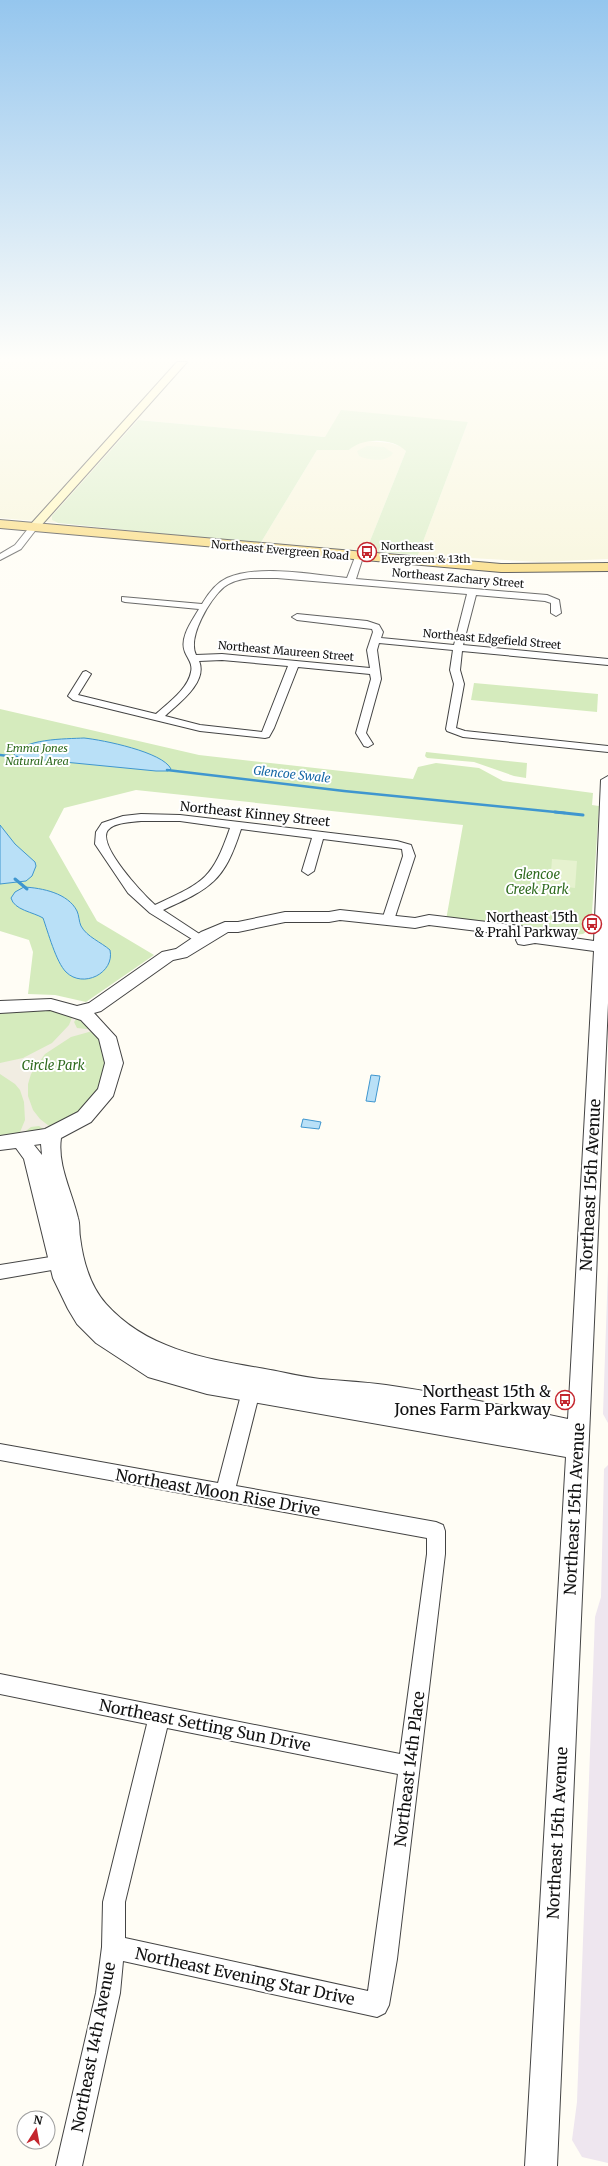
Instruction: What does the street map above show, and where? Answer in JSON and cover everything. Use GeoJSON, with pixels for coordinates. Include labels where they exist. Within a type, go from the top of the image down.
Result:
{"type":"FeatureCollection","features":[{"type":"Feature","properties":{"kind":"main road"},"geometry":{"type":"LineString","coordinates":[[34,527],[91,463]]}},
{"type":"Feature","properties":{"kind":"main road","name":"Northeast Evergreen Road"},"geometry":{"type":"LineString","coordinates":[[0,524],[359,557],[501,568],[608,567]]}},
{"type":"Feature","properties":{"kind":"street"},"geometry":{"type":"LineString","coordinates":[[0,557],[18,547],[34,527]]}},
{"type":"Feature","properties":{"kind":"street"},"geometry":{"type":"LineString","coordinates":[[351,581],[359,557]]}},
{"type":"Feature","properties":{"kind":"street","name":"Northeast Zachary Street"},"geometry":{"type":"LineString","coordinates":[[158,718],[192,683],[197,670],[194,658],[188,645],[189,637],[204,606],[214,590],[221,584],[239,577],[249,575],[277,575],[551,599],[557,605],[556,613]]}},
{"type":"Feature","properties":{"kind":"street"},"geometry":{"type":"LineString","coordinates":[[472,592],[458,647],[455,670],[459,684],[450,726],[453,731],[463,734],[608,749]]}},
{"type":"Feature","properties":{"kind":"street"},"geometry":{"type":"LineString","coordinates":[[125,599],[204,606]]}},
{"type":"Feature","properties":{"kind":"street"},"geometry":{"type":"LineString","coordinates":[[297,617],[367,624],[376,627],[378,632],[374,640],[372,650],[376,679],[361,733],[368,744]]}},
{"type":"Feature","properties":{"kind":"street","name":"Northeast Edgefield Street"},"geometry":{"type":"LineString","coordinates":[[374,640],[608,662]]}},
{"type":"Feature","properties":{"kind":"street","name":"Northeast Maureen Street"},"geometry":{"type":"LineString","coordinates":[[194,658],[222,657],[374,671]]}},
{"type":"Feature","properties":{"kind":"street"},"geometry":{"type":"LineString","coordinates":[[86,674],[73,696],[158,718],[214,730],[265,735],[294,664]]}},
{"type":"Feature","properties":{"kind":"street","name":"Northeast 15th Avenue"},"geometry":{"type":"LineString","coordinates":[[541,2166],[602,947],[608,780]]}},
{"type":"Feature","properties":{"kind":"street","name":"Northeast Kinney Street"},"geometry":{"type":"LineString","coordinates":[[154,910],[132,890],[101,844],[100,835],[102,830],[108,824],[123,819],[143,817],[319,835],[397,844],[407,847],[409,856],[388,920]]}},
{"type":"Feature","properties":{"kind":"street"},"geometry":{"type":"LineString","coordinates":[[154,910],[196,889],[209,880],[222,865],[236,826]]}},
{"type":"Feature","properties":{"kind":"street"},"geometry":{"type":"LineString","coordinates":[[308,871],[319,835]]}},
{"type":"Feature","properties":{"kind":"street"},"geometry":{"type":"LineString","coordinates":[[154,910],[200,940]]}},
{"type":"Feature","properties":{"kind":"street"},"geometry":{"type":"LineString","coordinates":[[78,1012],[95,1007],[168,956],[181,953],[200,940],[225,927],[238,927],[284,917],[329,917],[340,915],[415,923],[428,930],[521,940],[535,938],[602,947]]}},
{"type":"Feature","properties":{"kind":"street"},"geometry":{"type":"LineString","coordinates":[[100,1026],[107,1014],[174,965],[181,953]]}},
{"type":"Feature","properties":{"kind":"street"},"geometry":{"type":"LineString","coordinates":[[0,1007],[41,1003],[78,1012],[100,1026],[110,1040],[115,1055],[115,1071],[109,1088],[98,1104],[82,1118],[52,1134],[22,1142],[0,1143]]}},
{"type":"Feature","properties":{"kind":"street"},"geometry":{"type":"LineString","coordinates":[[52,1134],[50,1152],[69,1222],[70,1239],[67,1262],[69,1292],[84,1318],[115,1345],[156,1370],[178,1378],[452,1425],[578,1440]]}},
{"type":"Feature","properties":{"kind":"street"},"geometry":{"type":"LineString","coordinates":[[22,1142],[33,1157],[67,1262],[98,1311],[112,1325],[136,1342],[180,1361],[228,1372],[311,1388],[397,1397],[578,1440]]}},
{"type":"Feature","properties":{"kind":"street"},"geometry":{"type":"LineString","coordinates":[[0,1272],[67,1262]]}},
{"type":"Feature","properties":{"kind":"street"},"geometry":{"type":"LineString","coordinates":[[225,1493],[251,1391]]}},
{"type":"Feature","properties":{"kind":"street","name":"Northeast Moon Rise Drive"},"geometry":{"type":"LineString","coordinates":[[0,1452],[436,1531]]}},
{"type":"Feature","properties":{"kind":"street","name":"Northeast 14th Place"},"geometry":{"type":"LineString","coordinates":[[377,2005],[385,1959],[436,1554],[436,1531]]}},
{"type":"Feature","properties":{"kind":"street","name":"Northeast Setting Sun Drive"},"geometry":{"type":"LineString","coordinates":[[0,1684],[409,1766]]}},
{"type":"Feature","properties":{"kind":"street","name":"Northeast 14th Avenue"},"geometry":{"type":"LineString","coordinates":[[69,2166],[108,1993],[113,1947],[114,1902],[159,1716]]}},
{"type":"Feature","properties":{"kind":"street","name":"Northeast Evening Star Drive"},"geometry":{"type":"LineString","coordinates":[[113,1947],[377,2005]]}},
{"type":"Feature","properties":{"kind":"shaded area"},"geometry":{"type":"Polygon","coordinates":[[[0,463],[101,463],[52,520],[58,523],[0,518],[0,463]]]}},
{"type":"Feature","properties":{"kind":"shaded area"},"geometry":{"type":"Polygon","coordinates":[[[309,463],[401,463],[366,551],[260,544],[309,463]]]}},
{"type":"Feature","properties":{"kind":"shaded area"},"geometry":{"type":"Polygon","coordinates":[[[453,463],[608,463],[608,559],[540,562],[418,555],[453,463]]]}},
{"type":"Feature","properties":{"kind":"shaded area"},"geometry":{"type":"Polygon","coordinates":[[[73,1015],[78,1017],[74,1022],[77,1028],[96,1030],[71,1037],[45,1054],[31,1074],[28,1084],[28,1096],[33,1110],[40,1119],[53,1129],[46,1131],[39,1126],[31,1127],[18,1137],[25,1120],[24,1102],[20,1090],[15,1084],[0,1074],[0,1063],[23,1058],[52,1043],[69,1025],[73,1015]]]}},
{"type":"Feature","properties":{"kind":"shaded area"},"geometry":{"type":"Polygon","coordinates":[[[608,1269],[608,1423],[603,1414],[608,1269]]]}},
{"type":"Feature","properties":{"kind":"shaded area"},"geometry":{"type":"Polygon","coordinates":[[[608,1465],[608,2163],[582,2157],[572,2140],[577,2102],[595,1617],[601,1597],[604,1469],[608,1465]]]}},
{"type":"Feature","properties":{"kind":"green space"},"geometry":{"type":"Polygon","coordinates":[[[99,463],[309,463],[260,544],[58,523],[52,520],[52,516],[99,463]]]}},
{"type":"Feature","properties":{"kind":"green space"},"geometry":{"type":"Polygon","coordinates":[[[401,463],[453,463],[418,555],[366,551],[401,463]]]}},
{"type":"Feature","properties":{"kind":"green space"},"geometry":{"type":"Polygon","coordinates":[[[474,683],[598,694],[597,712],[471,700],[474,683]]]}},
{"type":"Feature","properties":{"kind":"green space"},"geometry":{"type":"Polygon","coordinates":[[[0,709],[199,755],[413,779],[418,767],[436,763],[479,768],[503,781],[593,793],[592,805],[599,806],[591,928],[583,934],[572,935],[446,920],[463,825],[136,790],[64,808],[49,837],[97,921],[154,955],[86,1002],[55,995],[28,994],[33,952],[29,940],[0,931],[0,709]]]}},
{"type":"Feature","properties":{"kind":"green space"},"geometry":{"type":"Polygon","coordinates":[[[426,752],[527,763],[526,778],[514,776],[474,762],[427,758],[425,756],[426,752]]]}},
{"type":"Feature","properties":{"kind":"green space"},"geometry":{"type":"Polygon","coordinates":[[[552,859],[577,861],[575,888],[550,885],[552,859]]]}},
{"type":"Feature","properties":{"kind":"green space","name":"Circle Park"},"geometry":{"type":"Polygon","coordinates":[[[46,1008],[76,1016],[98,1032],[108,1072],[90,1105],[50,1130],[0,1138],[0,1011],[46,1008]]]}},
{"type":"Feature","properties":{"kind":"water"},"geometry":{"type":"Polygon","coordinates":[[[84,738],[118,744],[145,752],[157,757],[166,763],[171,769],[168,771],[156,771],[13,757],[17,751],[34,743],[56,739],[84,738]]]}},
{"type":"Feature","properties":{"kind":"water"},"geometry":{"type":"Polygon","coordinates":[[[0,825],[15,844],[35,862],[36,866],[32,876],[26,881],[0,884],[0,825]]]}},
{"type":"Feature","properties":{"kind":"water"},"geometry":{"type":"Polygon","coordinates":[[[24,887],[46,890],[61,896],[73,905],[77,911],[80,924],[84,930],[110,950],[108,966],[103,972],[89,979],[81,979],[73,977],[66,972],[56,954],[43,918],[20,908],[11,898],[15,892],[24,887]]]}},
{"type":"Feature","properties":{"kind":"water"},"geometry":{"type":"Polygon","coordinates":[[[371,1075],[380,1076],[375,1102],[366,1101],[371,1075]]]}},
{"type":"Feature","properties":{"kind":"water"},"geometry":{"type":"Polygon","coordinates":[[[303,1119],[321,1122],[319,1129],[301,1127],[303,1119]]]}},
{"type":"Feature","properties":{"kind":"waterway","name":"Glencoe Swale"},"geometry":{"type":"LineString","coordinates":[[0,755],[17,757]]}},
{"type":"Feature","properties":{"kind":"waterway","name":"Glencoe Swale"},"geometry":{"type":"LineString","coordinates":[[167,770],[344,791],[556,812]]}},
{"type":"Feature","properties":{"kind":"waterway","name":"Glencoe Swale"},"geometry":{"type":"LineString","coordinates":[[556,812],[565,813]]}},
{"type":"Feature","properties":{"kind":"waterway","name":"Glencoe Swale"},"geometry":{"type":"LineString","coordinates":[[556,812],[583,815]]}},
{"type":"Feature","properties":{"kind":"waterway"},"geometry":{"type":"LineString","coordinates":[[15,879],[27,889]]}},
{"type":"Feature","properties":{"kind":"place","name":"Northeast Evergreen & 13th"},"geometry":{"type":"Point","coordinates":[367,552]}},
{"type":"Feature","properties":{"kind":"place","name":"Northeast 15th & Prahl Parkway"},"geometry":{"type":"Point","coordinates":[592,924]}},
{"type":"Feature","properties":{"kind":"place","name":"Northeast 15th & Jones Farm Parkway"},"geometry":{"type":"Point","coordinates":[565,1400]}},
{"type":"Feature","properties":{"kind":"park label","name":"Emma Jones Natural Area"},"geometry":{"type":"Point","coordinates":[37,754]}},
{"type":"Feature","properties":{"kind":"park label","name":"Glencoe Creek Park"},"geometry":{"type":"Point","coordinates":[537,882]}}]}
